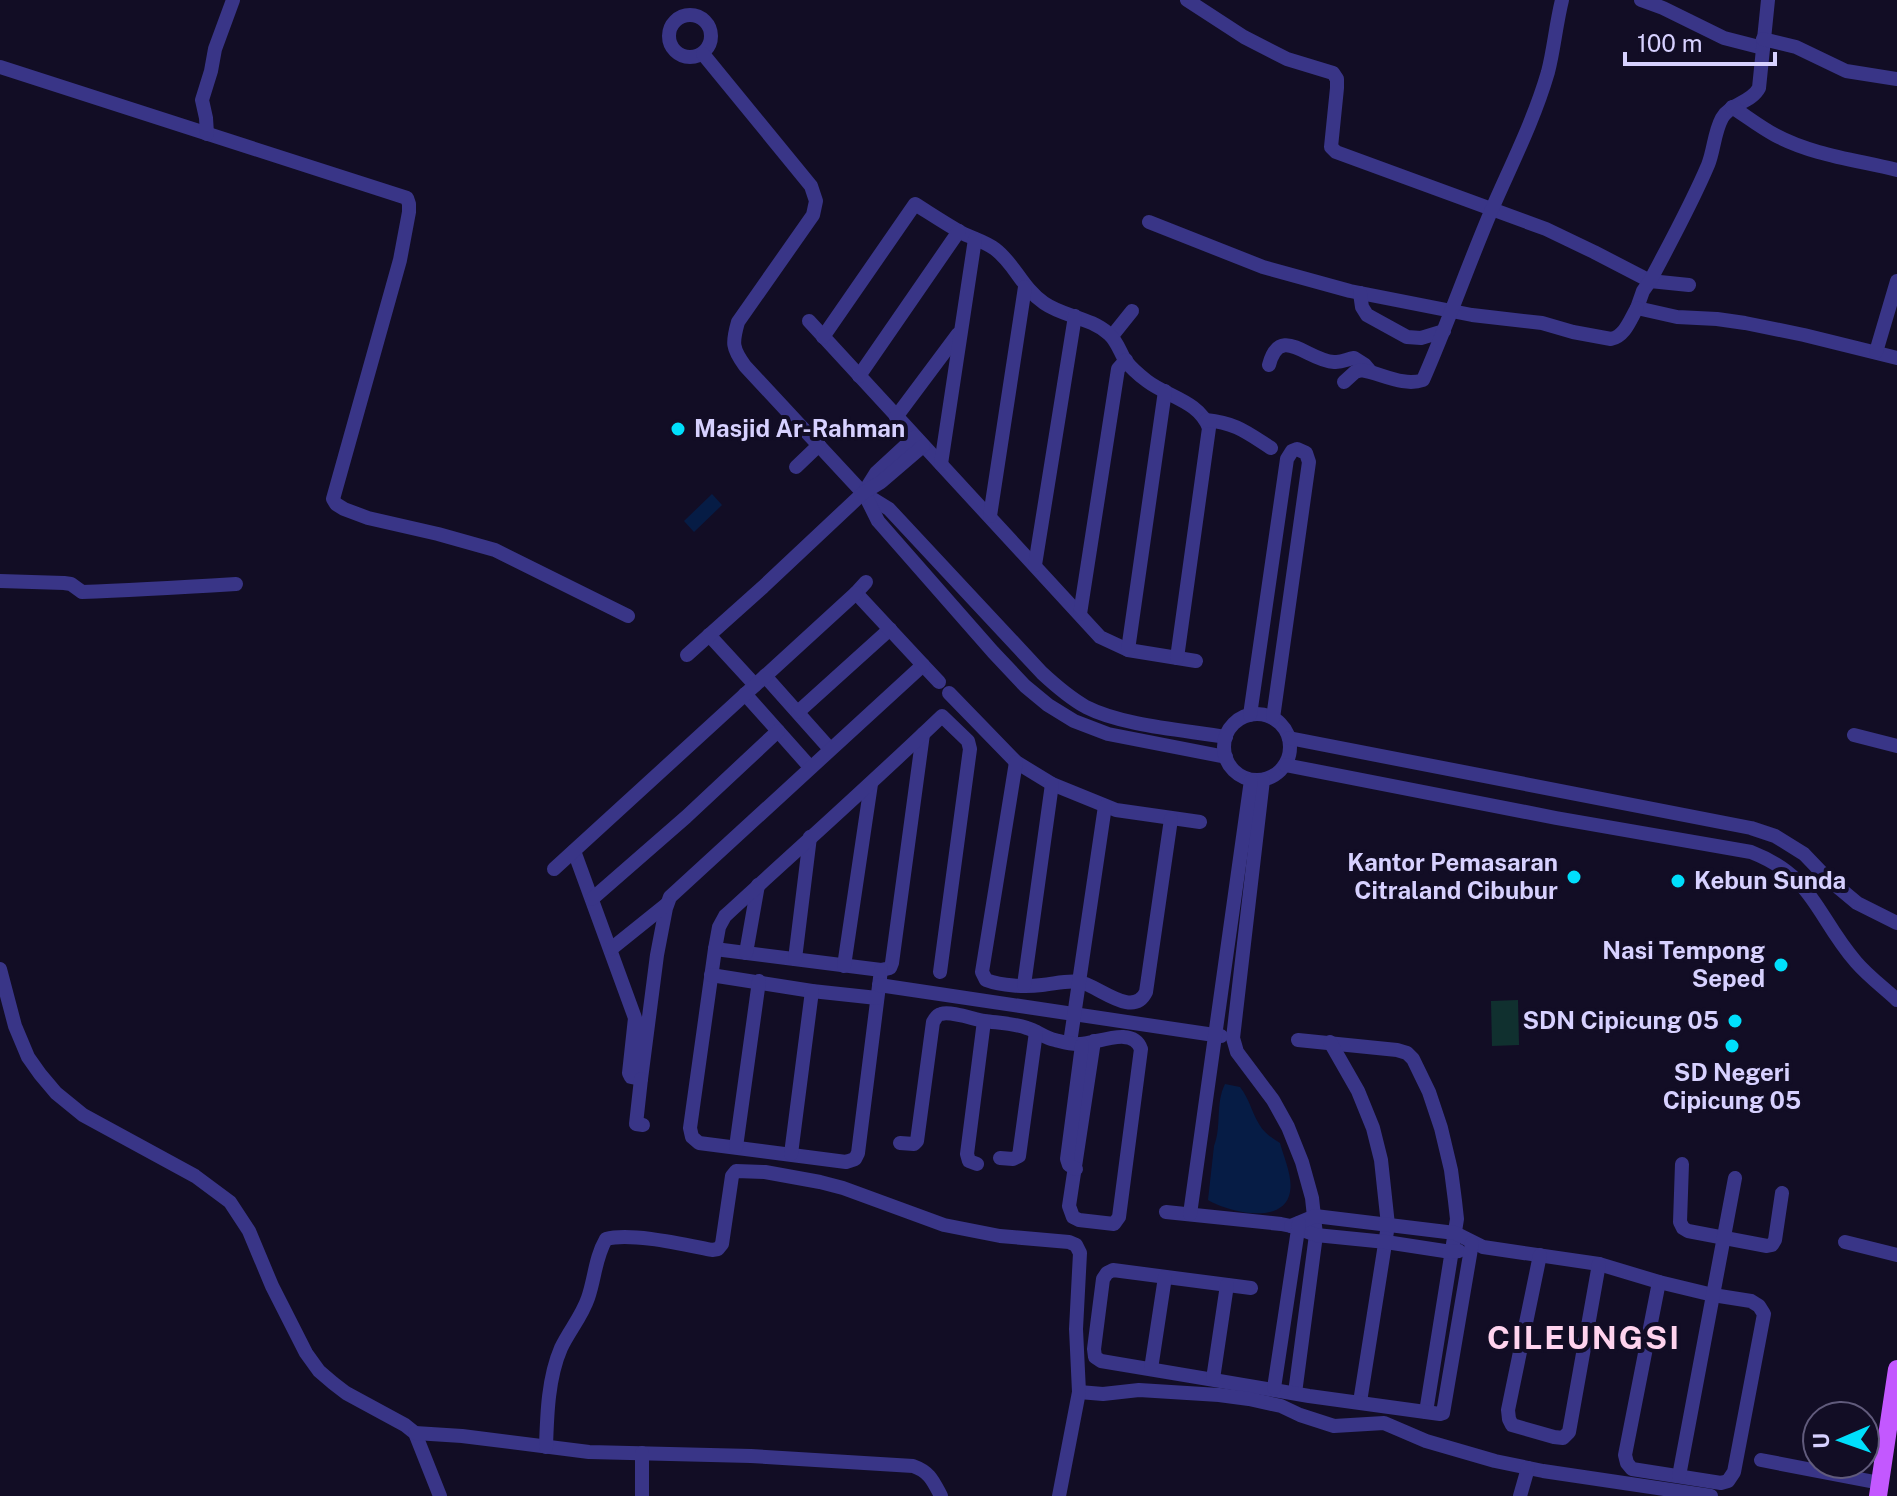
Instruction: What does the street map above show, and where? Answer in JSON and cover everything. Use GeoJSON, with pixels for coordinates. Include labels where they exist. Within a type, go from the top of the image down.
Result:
{"type":"FeatureCollection","features":[{"type":"Feature","properties":{"kind":"main road"},"geometry":{"type":"LineString","coordinates":[[1879,1489],[1891,1446],[1897,1369]]}},
{"type":"Feature","properties":{"kind":"street"},"geometry":{"type":"LineString","coordinates":[[207,134],[202,100],[215,49],[233,0]]}},
{"type":"Feature","properties":{"kind":"street"},"geometry":{"type":"LineString","coordinates":[[1187,0],[1244,37],[1287,59],[1333,73],[1337,79],[1331,147],[1334,151],[1546,229],[1650,281],[1689,285]]}},
{"type":"Feature","properties":{"kind":"street"},"geometry":{"type":"LineString","coordinates":[[1344,382],[1361,370],[1405,381],[1423,380],[1492,210],[1525,138],[1549,69],[1562,0]]}},
{"type":"Feature","properties":{"kind":"street"},"geometry":{"type":"LineString","coordinates":[[1641,0],[1724,38],[1796,47],[1846,71],[1897,79]]}},
{"type":"Feature","properties":{"kind":"street"},"geometry":{"type":"LineString","coordinates":[[1149,222],[1263,267],[1360,293],[1616,338],[1625,330],[1695,195],[1724,114],[1757,92],[1761,79],[1768,0]]}},
{"type":"Feature","properties":{"kind":"street"},"geometry":{"type":"LineString","coordinates":[[703,54],[811,186],[816,201],[813,215],[738,322],[733,340],[735,353],[863,493],[878,521],[993,652],[1048,705],[1074,721],[1108,734],[1226,757]]}},
{"type":"Feature","properties":{"kind":"street"},"geometry":{"type":"LineString","coordinates":[[0,67],[407,198],[409,204],[400,260],[333,499],[336,504],[368,518],[495,550],[628,616]]}},
{"type":"Feature","properties":{"kind":"street"},"geometry":{"type":"LineString","coordinates":[[1732,107],[1793,143],[1897,170]]}},
{"type":"Feature","properties":{"kind":"street"},"geometry":{"type":"LineString","coordinates":[[823,337],[915,204],[994,248],[1012,266],[1025,287],[1044,303],[1088,321],[1112,336],[1135,372],[1149,383],[1185,401],[1206,420],[1209,428],[1177,658]]}},
{"type":"Feature","properties":{"kind":"street"},"geometry":{"type":"LineString","coordinates":[[859,376],[959,231]]}},
{"type":"Feature","properties":{"kind":"street"},"geometry":{"type":"LineString","coordinates":[[941,464],[975,239]]}},
{"type":"Feature","properties":{"kind":"street"},"geometry":{"type":"LineString","coordinates":[[1876,352],[1897,281]]}},
{"type":"Feature","properties":{"kind":"street"},"geometry":{"type":"LineString","coordinates":[[990,516],[1025,287]]}},
{"type":"Feature","properties":{"kind":"street"},"geometry":{"type":"LineString","coordinates":[[1360,293],[1367,315],[1407,337],[1421,338],[1444,331]]}},
{"type":"Feature","properties":{"kind":"street"},"geometry":{"type":"LineString","coordinates":[[1637,308],[1677,317],[1745,323],[1897,358]]}},
{"type":"Feature","properties":{"kind":"street"},"geometry":{"type":"LineString","coordinates":[[1112,336],[1132,311]]}},
{"type":"Feature","properties":{"kind":"street"},"geometry":{"type":"LineString","coordinates":[[1035,565],[1075,316]]}},
{"type":"Feature","properties":{"kind":"street"},"geometry":{"type":"LineString","coordinates":[[809,321],[1100,637],[1128,650],[1196,661]]}},
{"type":"Feature","properties":{"kind":"street"},"geometry":{"type":"LineString","coordinates":[[896,417],[961,331]]}},
{"type":"Feature","properties":{"kind":"street"},"geometry":{"type":"LineString","coordinates":[[1269,365],[1272,353],[1284,344],[1335,363],[1354,358],[1370,371]]}},
{"type":"Feature","properties":{"kind":"street"},"geometry":{"type":"LineString","coordinates":[[1080,614],[1118,369],[1126,360]]}},
{"type":"Feature","properties":{"kind":"street"},"geometry":{"type":"LineString","coordinates":[[1128,650],[1165,391]]}},
{"type":"Feature","properties":{"kind":"street"},"geometry":{"type":"LineString","coordinates":[[1206,420],[1237,426],[1271,448]]}},
{"type":"Feature","properties":{"kind":"street"},"geometry":{"type":"LineString","coordinates":[[687,655],[863,493],[876,473],[919,442]]}},
{"type":"Feature","properties":{"kind":"street"},"geometry":{"type":"LineString","coordinates":[[796,467],[819,445]]}},
{"type":"Feature","properties":{"kind":"street"},"geometry":{"type":"LineString","coordinates":[[1250,715],[1287,459],[1292,451],[1302,450],[1309,462],[1273,718]]}},
{"type":"Feature","properties":{"kind":"street"},"geometry":{"type":"LineString","coordinates":[[863,493],[889,509],[1061,691],[1086,707],[1113,718],[1226,737]]}},
{"type":"Feature","properties":{"kind":"street"},"geometry":{"type":"LineString","coordinates":[[0,581],[64,583],[82,592],[236,584]]}},
{"type":"Feature","properties":{"kind":"street"},"geometry":{"type":"LineString","coordinates":[[554,869],[861,588],[890,629],[1016,762],[1052,784],[1116,810],[1200,822]]}},
{"type":"Feature","properties":{"kind":"street"},"geometry":{"type":"LineString","coordinates":[[798,712],[890,629]]}},
{"type":"Feature","properties":{"kind":"street"},"geometry":{"type":"LineString","coordinates":[[709,635],[755,685],[798,712],[830,749]]}},
{"type":"Feature","properties":{"kind":"street"},"geometry":{"type":"LineString","coordinates":[[611,949],[668,903],[676,890],[923,665]]}},
{"type":"Feature","properties":{"kind":"street"},"geometry":{"type":"LineString","coordinates":[[755,685],[778,731],[810,767]]}},
{"type":"Feature","properties":{"kind":"street"},"geometry":{"type":"LineString","coordinates":[[1259,714],[1273,718],[1282,726],[1289,738],[1290,751],[1285,765],[1276,775],[1257,780],[1234,770],[1226,757],[1226,737],[1235,723],[1259,714]]}},
{"type":"Feature","properties":{"kind":"street"},"geometry":{"type":"LineString","coordinates":[[923,734],[892,963],[879,984],[855,1159],[846,1162],[699,1143],[692,1137],[690,1128],[711,975],[719,927],[725,916],[942,716],[968,741],[970,749],[940,972]]}},
{"type":"Feature","properties":{"kind":"street"},"geometry":{"type":"LineString","coordinates":[[592,899],[778,731]]}},
{"type":"Feature","properties":{"kind":"street"},"geometry":{"type":"LineString","coordinates":[[1854,735],[1897,746]]}},
{"type":"Feature","properties":{"kind":"street"},"geometry":{"type":"LineString","coordinates":[[1289,738],[1751,828],[1775,836],[1804,854],[1857,903],[1897,923]]}},
{"type":"Feature","properties":{"kind":"street"},"geometry":{"type":"LineString","coordinates":[[1016,762],[982,972],[986,980],[994,983],[1036,985],[1078,982],[1097,988],[1122,1002],[1142,999],[1146,992],[1171,819]]}},
{"type":"Feature","properties":{"kind":"street"},"geometry":{"type":"LineString","coordinates":[[1285,765],[1751,852],[1781,865],[1797,879],[1813,897],[1856,962],[1897,1000]]}},
{"type":"Feature","properties":{"kind":"street"},"geometry":{"type":"LineString","coordinates":[[1190,1214],[1214,1035],[1257,780]]}},
{"type":"Feature","properties":{"kind":"street"},"geometry":{"type":"LineString","coordinates":[[844,966],[871,784]]}},
{"type":"Feature","properties":{"kind":"street"},"geometry":{"type":"LineString","coordinates":[[1024,985],[1052,784]]}},
{"type":"Feature","properties":{"kind":"street"},"geometry":{"type":"LineString","coordinates":[[1524,810],[1531,786]]}},
{"type":"Feature","properties":{"kind":"street"},"geometry":{"type":"LineString","coordinates":[[1614,826],[1617,802]]}},
{"type":"Feature","properties":{"kind":"street"},"geometry":{"type":"LineString","coordinates":[[900,1143],[914,1144],[917,1141],[933,1022],[937,1015],[944,1013],[1006,1022],[1052,1040],[1082,1043],[1113,1037],[1133,1039],[1141,1049],[1119,1217],[1114,1224],[1073,1217],[1069,1206],[1076,1169],[1069,1165],[1067,1159],[1082,1043],[1074,1014],[1105,806]]}},
{"type":"Feature","properties":{"kind":"street"},"geometry":{"type":"LineString","coordinates":[[1250,832],[1233,1038],[1237,1052],[1273,1100],[1288,1127],[1302,1162],[1315,1216],[1316,1235],[1295,1393]]}},
{"type":"Feature","properties":{"kind":"street"},"geometry":{"type":"LineString","coordinates":[[795,959],[810,837]]}},
{"type":"Feature","properties":{"kind":"street"},"geometry":{"type":"LineString","coordinates":[[574,851],[611,949],[642,1019]]}},
{"type":"Feature","properties":{"kind":"street"},"geometry":{"type":"LineString","coordinates":[[746,953],[758,885]]}},
{"type":"Feature","properties":{"kind":"street"},"geometry":{"type":"LineString","coordinates":[[643,1125],[636,1124],[641,1079],[642,1019],[668,903]]}},
{"type":"Feature","properties":{"kind":"street"},"geometry":{"type":"LineString","coordinates":[[715,949],[844,966],[879,984]]}},
{"type":"Feature","properties":{"kind":"street"},"geometry":{"type":"LineString","coordinates":[[0,969],[15,1026],[40,1074],[56,1093],[83,1115],[195,1176],[230,1202],[249,1231],[272,1286],[306,1353],[319,1371],[346,1393],[415,1433],[440,1496]]}},
{"type":"Feature","properties":{"kind":"street"},"geometry":{"type":"LineString","coordinates":[[711,975],[812,991],[879,984],[1233,1038]]}},
{"type":"Feature","properties":{"kind":"street"},"geometry":{"type":"LineString","coordinates":[[736,1147],[759,981]]}},
{"type":"Feature","properties":{"kind":"street"},"geometry":{"type":"LineString","coordinates":[[791,1154],[812,991]]}},
{"type":"Feature","properties":{"kind":"street"},"geometry":{"type":"LineString","coordinates":[[977,1164],[969,1161],[967,1154],[984,1021]]}},
{"type":"Feature","properties":{"kind":"street"},"geometry":{"type":"LineString","coordinates":[[1000,1158],[1019,1156],[1036,1032]]}},
{"type":"Feature","properties":{"kind":"street"},"geometry":{"type":"LineString","coordinates":[[1298,1040],[1407,1053],[1418,1066],[1433,1104],[1451,1170],[1457,1219],[1426,1412]]}},
{"type":"Feature","properties":{"kind":"street"},"geometry":{"type":"LineString","coordinates":[[1330,1042],[1358,1091],[1373,1128],[1381,1160],[1388,1225],[1360,1402]]}},
{"type":"Feature","properties":{"kind":"street"},"geometry":{"type":"LineString","coordinates":[[1682,1164],[1681,1225],[1688,1231],[1772,1245],[1782,1193]]}},
{"type":"Feature","properties":{"kind":"street"},"geometry":{"type":"LineString","coordinates":[[546,1447],[547,1418],[560,1350],[589,1296],[596,1262],[606,1239],[654,1240],[718,1249],[722,1244],[732,1176],[742,1170],[788,1175],[843,1188],[944,1225],[1000,1236],[1076,1245],[1080,1253],[1076,1329],[1079,1392],[1059,1496]]}},
{"type":"Feature","properties":{"kind":"street"},"geometry":{"type":"LineString","coordinates":[[1679,1476],[1735,1178]]}},
{"type":"Feature","properties":{"kind":"street"},"geometry":{"type":"LineString","coordinates":[[1166,1212],[1296,1225],[1316,1235],[1451,1252],[1475,1246],[1540,1255],[1599,1264],[1659,1282],[1751,1301],[1764,1314],[1734,1472],[1728,1481],[1721,1483],[1632,1469],[1626,1459],[1659,1282]]}},
{"type":"Feature","properties":{"kind":"street"},"geometry":{"type":"LineString","coordinates":[[1296,1225],[1315,1216],[1455,1233],[1475,1246]]}},
{"type":"Feature","properties":{"kind":"street"},"geometry":{"type":"LineString","coordinates":[[1274,1388],[1296,1225]]}},
{"type":"Feature","properties":{"kind":"street"},"geometry":{"type":"LineString","coordinates":[[1845,1242],[1897,1255]]}},
{"type":"Feature","properties":{"kind":"street"},"geometry":{"type":"LineString","coordinates":[[1251,1288],[1113,1270],[1103,1279],[1095,1357],[1101,1361],[1437,1415],[1443,1413],[1475,1246]]}},
{"type":"Feature","properties":{"kind":"street"},"geometry":{"type":"LineString","coordinates":[[1540,1255],[1508,1410],[1512,1425],[1554,1437],[1563,1438],[1569,1432],[1599,1264]]}},
{"type":"Feature","properties":{"kind":"street"},"geometry":{"type":"LineString","coordinates":[[1151,1369],[1165,1277]]}},
{"type":"Feature","properties":{"kind":"street"},"geometry":{"type":"LineString","coordinates":[[1213,1379],[1227,1285]]}},
{"type":"Feature","properties":{"kind":"street"},"geometry":{"type":"LineString","coordinates":[[1079,1392],[1103,1394],[1139,1390],[1219,1395],[1281,1406],[1334,1426],[1384,1423],[1426,1441],[1528,1468],[1656,1492],[1711,1496]]}},
{"type":"Feature","properties":{"kind":"street"},"geometry":{"type":"LineString","coordinates":[[415,1433],[589,1452],[751,1456],[913,1466],[924,1469],[941,1496]]}},
{"type":"Feature","properties":{"kind":"street"},"geometry":{"type":"LineString","coordinates":[[642,1453],[642,1496]]}},
{"type":"Feature","properties":{"kind":"street"},"geometry":{"type":"LineString","coordinates":[[1761,1460],[1879,1489]]}},
{"type":"Feature","properties":{"kind":"street"},"geometry":{"type":"LineString","coordinates":[[1520,1496],[1528,1468]]}},
{"type":"Feature","properties":{"kind":"green space"},"geometry":{"type":"Polygon","coordinates":[[[1518,1000],[1519,1045],[1492,1046],[1491,1001],[1518,1000]]]}},
{"type":"Feature","properties":{"kind":"water"},"geometry":{"type":"Polygon","coordinates":[[[712,494],[722,505],[694,532],[684,521],[712,494]]]}},
{"type":"Feature","properties":{"kind":"water"},"geometry":{"type":"Polygon","coordinates":[[[1225,1084],[1240,1087],[1261,1127],[1280,1143],[1289,1174],[1290,1192],[1286,1203],[1267,1213],[1241,1212],[1208,1200],[1220,1099],[1225,1084]]]}},
{"type":"Feature","properties":{"kind":"place","name":"Masjid Ar-Rahman"},"geometry":{"type":"Point","coordinates":[678,429]}},
{"type":"Feature","properties":{"kind":"place","name":"Kantor Pemasaran Citraland Cibubur"},"geometry":{"type":"Point","coordinates":[1574,877]}},
{"type":"Feature","properties":{"kind":"place","name":"Kebun Sunda"},"geometry":{"type":"Point","coordinates":[1678,881]}},
{"type":"Feature","properties":{"kind":"place","name":"Nasi Tempong Seped"},"geometry":{"type":"Point","coordinates":[1781,965]}},
{"type":"Feature","properties":{"kind":"place","name":"SDN Cipicung 05"},"geometry":{"type":"Point","coordinates":[1735,1021]}},
{"type":"Feature","properties":{"kind":"place","name":"SD Negeri Cipicung 05"},"geometry":{"type":"Point","coordinates":[1732,1046]}},
{"type":"Feature","properties":{"kind":"district","name":"CILEUNGSI"},"geometry":{"type":"Point","coordinates":[1584,1338]}}]}
